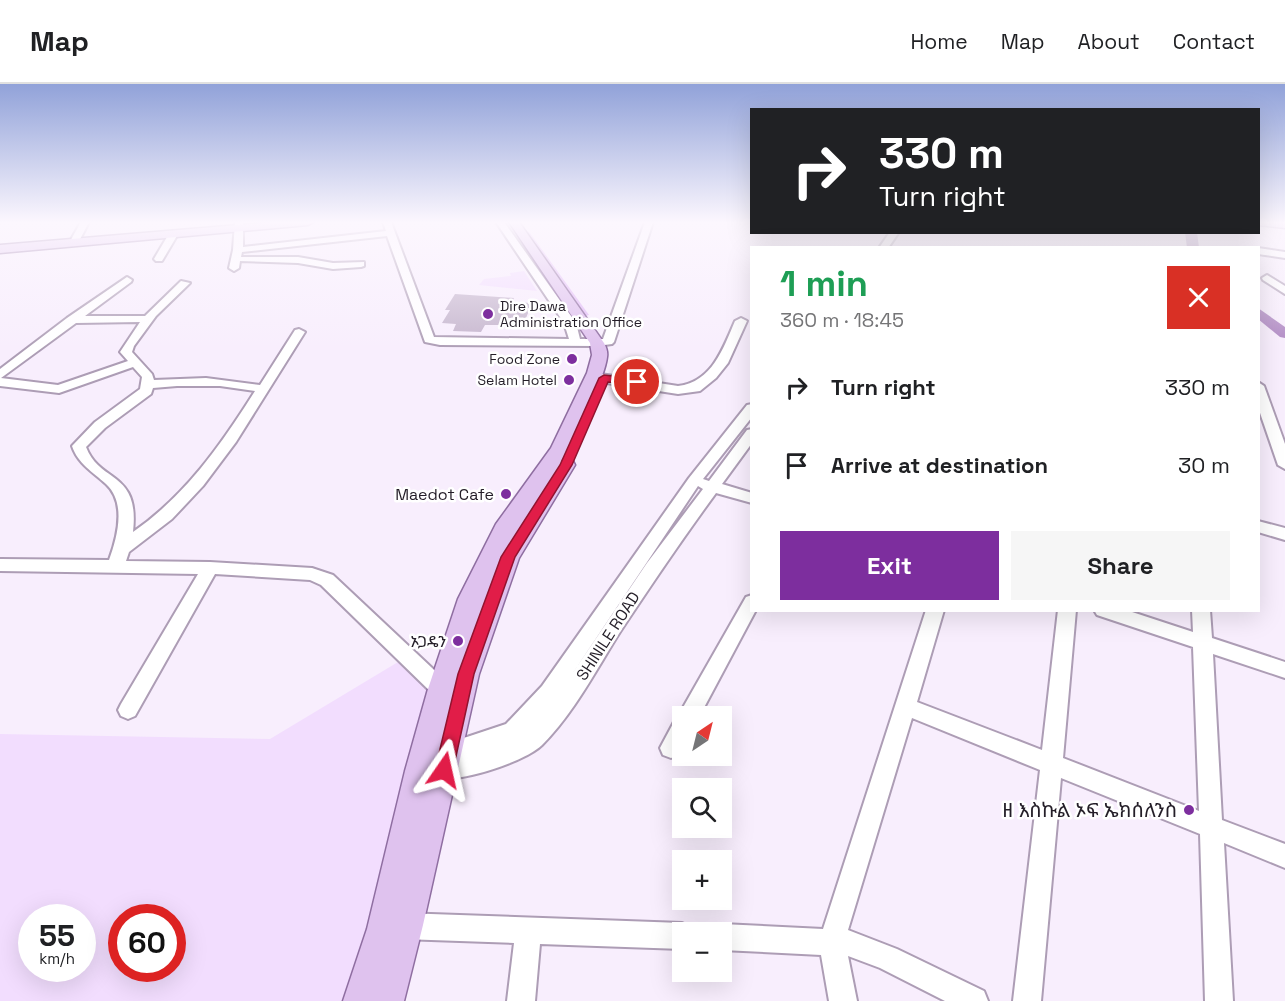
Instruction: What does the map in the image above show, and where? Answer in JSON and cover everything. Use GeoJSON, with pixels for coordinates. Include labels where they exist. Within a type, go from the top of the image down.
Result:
{"type":"FeatureCollection","features":[{"type":"Feature","properties":{"kind":"main road"},"geometry":{"type":"LineString","coordinates":[[386,1001],[395,927],[451,693],[466,674],[493,572],[508,557],[566,465],[610,347],[593,342],[543,265]]}},
{"type":"Feature","properties":{"kind":"main road"},"geometry":{"type":"LineString","coordinates":[[361,1001],[395,927]]}},
{"type":"Feature","properties":{"kind":"street"},"geometry":{"type":"LineString","coordinates":[[325,265],[350,265]]}},
{"type":"Feature","properties":{"kind":"street"},"geometry":{"type":"LineString","coordinates":[[402,265],[429,339],[447,342],[593,342]]}},
{"type":"Feature","properties":{"kind":"street"},"geometry":{"type":"LineString","coordinates":[[539,265],[570,323],[593,342]]}},
{"type":"Feature","properties":{"kind":"street"},"geometry":{"type":"LineString","coordinates":[[593,342],[629,265]]}},
{"type":"Feature","properties":{"kind":"street"},"geometry":{"type":"LineString","coordinates":[[1285,280],[1267,278],[1285,291]]}},
{"type":"Feature","properties":{"kind":"street"},"geometry":{"type":"LineString","coordinates":[[0,375],[127,280],[72,320]]}},
{"type":"Feature","properties":{"kind":"street"},"geometry":{"type":"LineString","coordinates":[[115,567],[127,524],[120,491],[94,467],[79,446],[100,425],[140,396],[148,385],[148,377],[126,352],[128,346],[149,319],[185,283]]}},
{"type":"Feature","properties":{"kind":"street"},"geometry":{"type":"LineString","coordinates":[[72,320],[149,319]]}},
{"type":"Feature","properties":{"kind":"street"},"geometry":{"type":"LineString","coordinates":[[599,378],[678,390],[695,388],[712,375],[722,363],[741,321]]}},
{"type":"Feature","properties":{"kind":"street"},"geometry":{"type":"LineString","coordinates":[[122,548],[179,503],[208,470],[252,409],[298,332]]}},
{"type":"Feature","properties":{"kind":"street"},"geometry":{"type":"LineString","coordinates":[[0,382],[59,389],[134,363]]}},
{"type":"Feature","properties":{"kind":"street"},"geometry":{"type":"LineString","coordinates":[[148,385],[191,381],[233,383],[263,389]]}},
{"type":"Feature","properties":{"kind":"street"},"geometry":{"type":"LineString","coordinates":[[1260,392],[1285,465]]}},
{"type":"Feature","properties":{"kind":"street","name":"SHINILE ROAD"},"geometry":{"type":"LineString","coordinates":[[434,761],[497,758],[533,740],[570,694],[653,567],[750,411]]}},
{"type":"Feature","properties":{"kind":"street","name":"SHINILE ROAD"},"geometry":{"type":"LineString","coordinates":[[703,484],[750,435]]}},
{"type":"Feature","properties":{"kind":"street"},"geometry":{"type":"LineString","coordinates":[[703,484],[750,497]]}},
{"type":"Feature","properties":{"kind":"street"},"geometry":{"type":"LineString","coordinates":[[1260,527],[1285,534]]}},
{"type":"Feature","properties":{"kind":"street"},"geometry":{"type":"LineString","coordinates":[[0,566],[210,568],[298,571],[312,574],[327,580],[451,693]]}},
{"type":"Feature","properties":{"kind":"street"},"geometry":{"type":"LineString","coordinates":[[128,710],[210,568]]}},
{"type":"Feature","properties":{"kind":"street"},"geometry":{"type":"LineString","coordinates":[[694,706],[750,606]]}},
{"type":"Feature","properties":{"kind":"street"},"geometry":{"type":"LineString","coordinates":[[843,1001],[832,941],[934,612]]}},
{"type":"Feature","properties":{"kind":"street"},"geometry":{"type":"LineString","coordinates":[[1027,1001],[1067,612]]}},
{"type":"Feature","properties":{"kind":"street"},"geometry":{"type":"LineString","coordinates":[[1109,612],[1285,670]]}},
{"type":"Feature","properties":{"kind":"street"},"geometry":{"type":"LineString","coordinates":[[1201,612],[1219,1001]]}},
{"type":"Feature","properties":{"kind":"street"},"geometry":{"type":"LineString","coordinates":[[906,707],[1285,856]]}},
{"type":"Feature","properties":{"kind":"street"},"geometry":{"type":"LineString","coordinates":[[395,927],[672,936]]}},
{"type":"Feature","properties":{"kind":"street"},"geometry":{"type":"LineString","coordinates":[[521,1001],[528,931]]}},
{"type":"Feature","properties":{"kind":"street"},"geometry":{"type":"LineString","coordinates":[[732,937],[850,943],[888,958],[974,1001]]}},
{"type":"Feature","properties":{"kind":"shaded area"},"geometry":{"type":"Polygon","coordinates":[[[548,265],[553,265],[589,315],[585,316],[548,265]]]}},
{"type":"Feature","properties":{"kind":"shaded area"},"geometry":{"type":"Polygon","coordinates":[[[524,271],[537,291],[479,285],[484,279],[511,276],[510,273],[524,271]]]}},
{"type":"Feature","properties":{"kind":"shaded area"},"geometry":{"type":"Polygon","coordinates":[[[413,653],[445,683],[355,1001],[0,1001],[0,734],[270,739],[413,653]]]}},
{"type":"Feature","properties":{"kind":"building","name":"Dire Dawa Administration Office"},"geometry":{"type":"Polygon","coordinates":[[[455,294],[514,298],[512,302],[532,303],[526,318],[508,318],[504,325],[485,325],[481,332],[453,331],[456,324],[442,323],[450,310],[445,310],[455,294]]]}},
{"type":"Feature","properties":{"kind":"waterway"},"geometry":{"type":"LineString","coordinates":[[1260,314],[1285,334]]}},
{"type":"Feature","properties":{"kind":"place","name":"Dire Dawa Administration Office"},"geometry":{"type":"Point","coordinates":[488,314]}},
{"type":"Feature","properties":{"kind":"place","name":"Food Zone"},"geometry":{"type":"Point","coordinates":[572,359]}},
{"type":"Feature","properties":{"kind":"place","name":"Selam Hotel"},"geometry":{"type":"Point","coordinates":[569,380]}},
{"type":"Feature","properties":{"kind":"place","name":"Maedot Cafe"},"geometry":{"type":"Point","coordinates":[506,494]}},
{"type":"Feature","properties":{"kind":"place","name":"ኦጋዴን"},"geometry":{"type":"Point","coordinates":[458,641]}},
{"type":"Feature","properties":{"kind":"place","name":"ዘ እስኩል ኦፍ ኤክሰለንስ"},"geometry":{"type":"Point","coordinates":[1189,810]}},
{"type":"Feature","properties":{"kind":"route"},"geometry":{"type":"LineString","coordinates":[[444,770],[466,674],[508,557],[566,465],[604,378],[637,382]]}}]}
